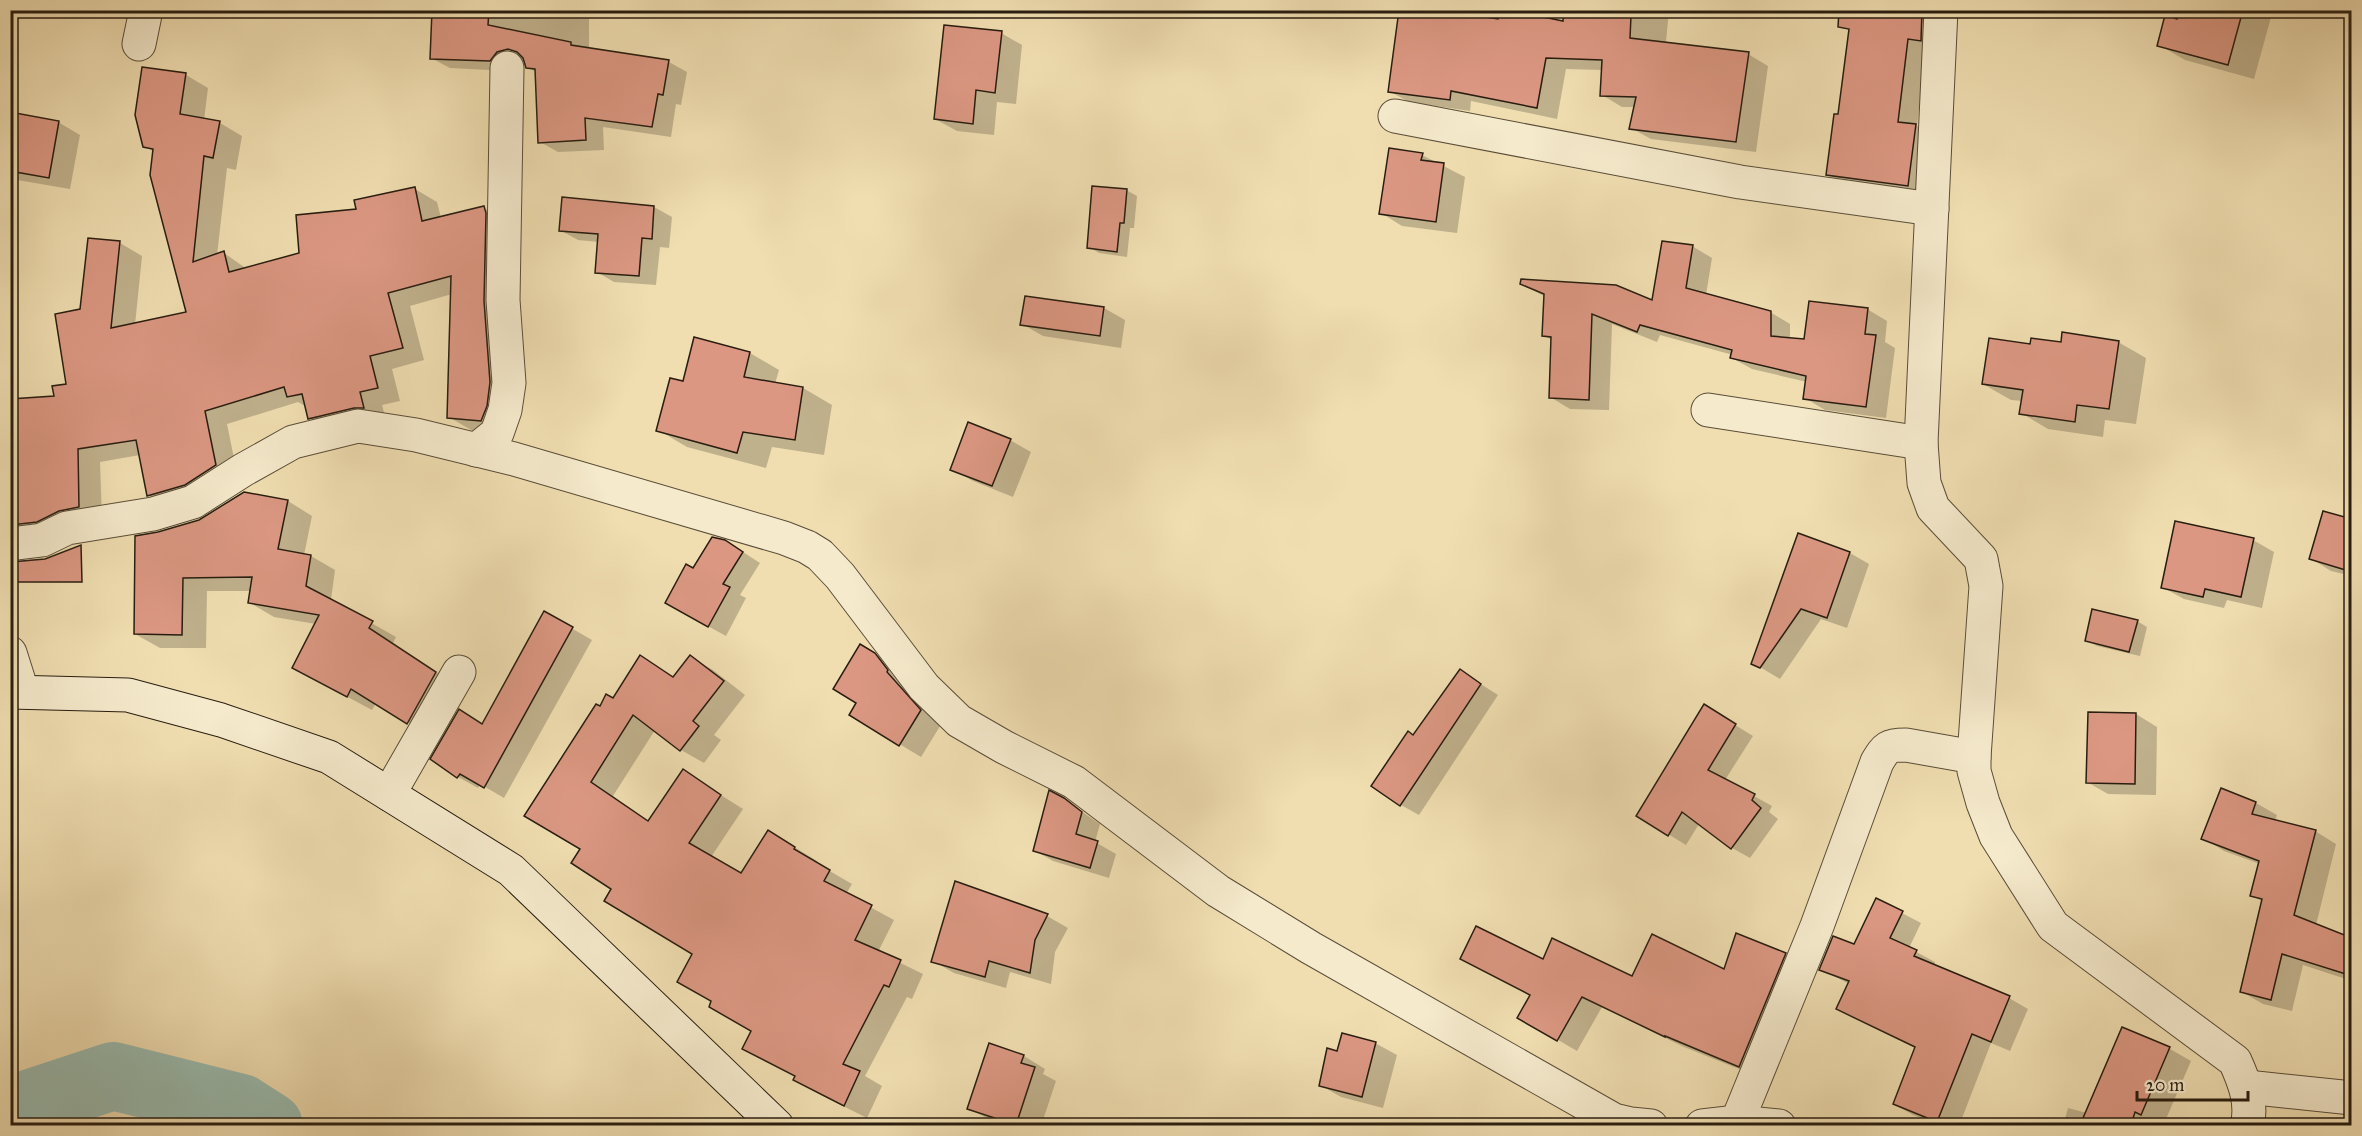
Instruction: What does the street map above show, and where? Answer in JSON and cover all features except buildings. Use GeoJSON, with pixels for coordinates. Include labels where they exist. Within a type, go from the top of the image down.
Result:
{"type":"FeatureCollection","features":[{"type":"Feature","properties":{"kind":"street"},"geometry":{"type":"LineString","coordinates":[[139,44],[146,10]]}},
{"type":"Feature","properties":{"kind":"street"},"geometry":{"type":"LineString","coordinates":[[1941,10],[1921,443],[1924,483],[1933,508],[1981,559],[1986,586],[1974,771],[1996,836],[2053,926],[2235,1061],[2247,1087],[2247,1125]]}},
{"type":"Feature","properties":{"kind":"street"},"geometry":{"type":"LineString","coordinates":[[476,450],[497,433],[505,410],[509,383],[503,300],[507,68]]}},
{"type":"Feature","properties":{"kind":"street"},"geometry":{"type":"LineString","coordinates":[[1395,116],[1740,182],[1932,209]]}},
{"type":"Feature","properties":{"kind":"street"},"geometry":{"type":"LineString","coordinates":[[1708,410],[1921,443]]}},
{"type":"Feature","properties":{"kind":"street"},"geometry":{"type":"LineString","coordinates":[[10,544],[42,540],[67,528],[153,514],[193,502],[293,441],[358,426],[416,435],[476,450],[807,547],[820,555],[840,576],[924,687],[959,721],[1004,747],[1074,782],[1218,891],[1311,948],[1614,1120],[1651,1125]]}},
{"type":"Feature","properties":{"kind":"street"},"geometry":{"type":"LineString","coordinates":[[10,653],[16,691],[128,695],[221,720],[329,757],[511,870],[777,1125]]}},
{"type":"Feature","properties":{"kind":"street"},"geometry":{"type":"LineString","coordinates":[[389,794],[459,672]]}},
{"type":"Feature","properties":{"kind":"street"},"geometry":{"type":"LineString","coordinates":[[1737,1122],[1817,926],[1877,762],[1885,748],[1906,745],[1974,757]]}},
{"type":"Feature","properties":{"kind":"street"},"geometry":{"type":"LineString","coordinates":[[2247,1087],[2352,1098]]}},
{"type":"Feature","properties":{"kind":"street"},"geometry":{"type":"LineString","coordinates":[[1702,1125],[1737,1122],[1779,1125]]}},
{"type":"Feature","properties":{"kind":"waterway"},"geometry":{"type":"LineString","coordinates":[[10,1110],[113,1076],[241,1108],[269,1126]]}}]}
